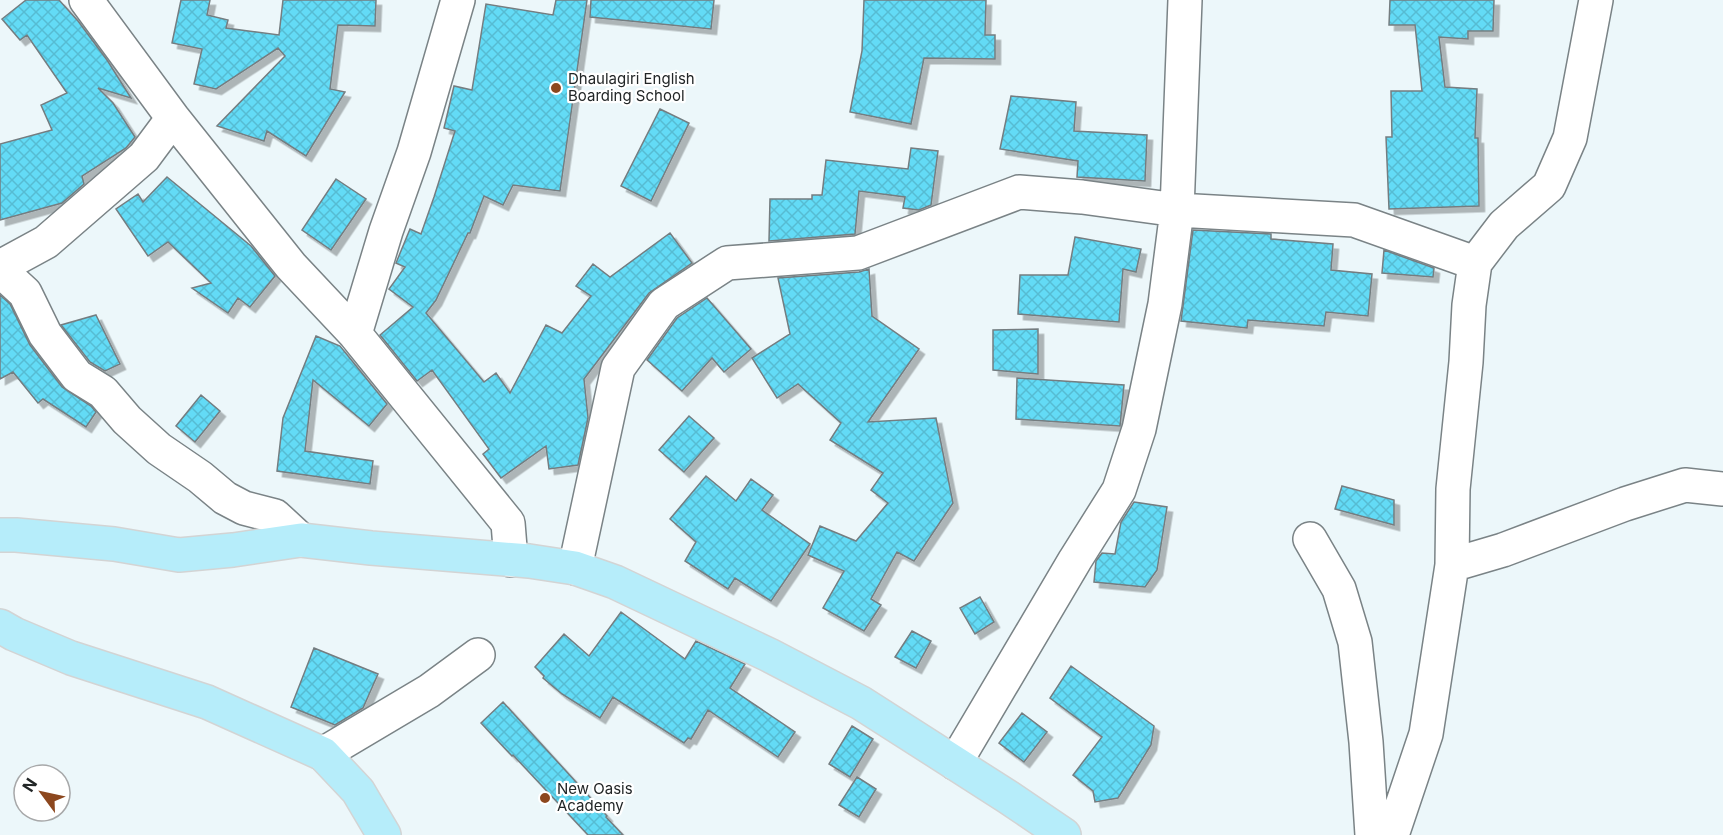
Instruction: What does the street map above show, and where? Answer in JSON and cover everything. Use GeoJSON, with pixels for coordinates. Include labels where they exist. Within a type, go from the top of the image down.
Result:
{"type":"FeatureCollection","features":[{"type":"Feature","properties":{"kind":"main road"},"geometry":{"type":"LineString","coordinates":[[0,536],[16,534],[114,544],[179,555],[301,540],[529,561],[575,568],[615,582],[769,655],[861,704],[1064,835]]}},
{"type":"Feature","properties":{"kind":"main road"},"geometry":{"type":"LineString","coordinates":[[0,626],[71,658],[207,702],[323,754],[358,791],[384,835]]}},
{"type":"Feature","properties":{"kind":"street"},"geometry":{"type":"LineString","coordinates":[[86,0],[173,118],[291,266],[356,334],[508,523],[511,560]]}},
{"type":"Feature","properties":{"kind":"street"},"geometry":{"type":"LineString","coordinates":[[356,334],[386,231],[414,152],[458,0]]}},
{"type":"Feature","properties":{"kind":"street"},"geometry":{"type":"LineString","coordinates":[[955,763],[1119,490],[1139,429],[1163,315],[1177,210],[1185,0]]}},
{"type":"Feature","properties":{"kind":"street"},"geometry":{"type":"LineString","coordinates":[[1392,835],[1426,734],[1452,565],[1453,489],[1466,362],[1469,305],[1475,263],[1504,225],[1549,186],[1570,138],[1596,0]]}},
{"type":"Feature","properties":{"kind":"street"},"geometry":{"type":"LineString","coordinates":[[173,118],[144,157],[46,242],[0,268],[25,293],[45,334],[77,376],[103,392],[127,420],[159,449],[200,477],[225,498],[244,508],[275,516],[301,540]]}},
{"type":"Feature","properties":{"kind":"street"},"geometry":{"type":"LineString","coordinates":[[575,568],[618,368],[664,304],[727,263],[858,253],[1019,192],[1082,197],[1177,210],[1354,220],[1475,263]]}},
{"type":"Feature","properties":{"kind":"street"},"geometry":{"type":"LineString","coordinates":[[1452,565],[1503,550],[1625,504],[1685,485],[1723,489]]}},
{"type":"Feature","properties":{"kind":"street"},"geometry":{"type":"LineString","coordinates":[[1310,539],[1339,589],[1354,642],[1366,742],[1372,835]]}},
{"type":"Feature","properties":{"kind":"street"},"geometry":{"type":"LineString","coordinates":[[323,754],[429,691],[478,655]]}},
{"type":"Feature","properties":{"kind":"building"},"geometry":{"type":"Polygon","coordinates":[[[26,0],[59,0],[78,21],[131,98],[98,88],[113,103],[135,137],[126,148],[82,176],[84,184],[62,203],[0,220],[0,144],[52,130],[41,105],[67,93],[27,35],[20,40],[2,19],[26,0]]]}},
{"type":"Feature","properties":{"kind":"building"},"geometry":{"type":"Polygon","coordinates":[[[181,0],[210,0],[207,15],[228,20],[226,28],[279,35],[283,0],[376,0],[375,26],[338,25],[330,89],[345,92],[306,156],[267,131],[264,141],[217,126],[285,56],[278,48],[216,89],[194,84],[202,49],[172,43],[181,0]]]}},
{"type":"Feature","properties":{"kind":"building"},"geometry":{"type":"Polygon","coordinates":[[[556,0],[587,0],[560,191],[513,185],[503,205],[484,196],[470,233],[436,300],[426,313],[484,382],[496,373],[510,393],[546,325],[562,333],[591,296],[576,286],[593,264],[610,277],[670,233],[692,263],[649,293],[584,379],[588,418],[578,465],[549,469],[546,446],[501,478],[483,454],[489,449],[432,370],[417,381],[380,335],[413,307],[389,289],[405,267],[396,263],[410,229],[421,234],[434,197],[455,131],[444,128],[454,86],[472,90],[486,4],[553,15],[556,0]]]}},
{"type":"Feature","properties":{"kind":"building"},"geometry":{"type":"Polygon","coordinates":[[[591,0],[714,0],[711,29],[590,17],[591,0]]]}},
{"type":"Feature","properties":{"kind":"building"},"geometry":{"type":"Polygon","coordinates":[[[864,0],[986,0],[985,35],[995,35],[995,59],[924,58],[911,124],[850,112],[862,51],[864,0]]]}},
{"type":"Feature","properties":{"kind":"building"},"geometry":{"type":"Polygon","coordinates":[[[1390,0],[1494,0],[1493,31],[1468,31],[1468,39],[1439,37],[1445,87],[1477,89],[1475,138],[1478,138],[1479,206],[1389,209],[1386,137],[1392,137],[1391,91],[1422,91],[1415,25],[1389,25],[1390,0]]]}},
{"type":"Feature","properties":{"kind":"building"},"geometry":{"type":"Polygon","coordinates":[[[1011,96],[1076,102],[1074,131],[1147,135],[1145,181],[1077,177],[1078,161],[1000,149],[1011,96]]]}},
{"type":"Feature","properties":{"kind":"building"},"geometry":{"type":"Polygon","coordinates":[[[660,109],[689,123],[651,201],[621,186],[660,109]]]}},
{"type":"Feature","properties":{"kind":"building"},"geometry":{"type":"Polygon","coordinates":[[[911,148],[938,151],[931,205],[919,210],[903,208],[905,197],[859,191],[855,234],[769,241],[770,199],[812,199],[812,195],[822,195],[826,160],[908,169],[911,148]]]}},
{"type":"Feature","properties":{"kind":"building"},"geometry":{"type":"Polygon","coordinates":[[[167,177],[251,246],[275,276],[250,307],[238,298],[228,313],[192,288],[211,283],[168,242],[148,256],[116,209],[138,194],[143,202],[167,177]]]}},
{"type":"Feature","properties":{"kind":"building"},"geometry":{"type":"Polygon","coordinates":[[[336,179],[366,199],[331,250],[302,230],[336,179]]]}},
{"type":"Feature","properties":{"kind":"building"},"geometry":{"type":"Polygon","coordinates":[[[1193,230],[1271,234],[1271,239],[1333,244],[1331,270],[1372,274],[1368,316],[1326,312],[1324,326],[1248,320],[1247,328],[1181,321],[1193,230]]]}},
{"type":"Feature","properties":{"kind":"building"},"geometry":{"type":"Polygon","coordinates":[[[1075,237],[1141,249],[1136,272],[1123,269],[1119,322],[1018,314],[1020,275],[1068,275],[1075,237]]]}},
{"type":"Feature","properties":{"kind":"building"},"geometry":{"type":"Polygon","coordinates":[[[1384,250],[1434,268],[1433,277],[1382,273],[1384,250]]]}},
{"type":"Feature","properties":{"kind":"building"},"geometry":{"type":"Polygon","coordinates":[[[869,269],[872,316],[919,349],[868,422],[936,418],[953,503],[914,561],[897,552],[871,599],[881,605],[864,631],[823,608],[844,571],[808,555],[820,526],[856,541],[888,503],[871,490],[883,473],[830,440],[841,423],[798,384],[777,398],[752,358],[790,334],[778,278],[859,272],[869,269]]]}},
{"type":"Feature","properties":{"kind":"building"},"geometry":{"type":"Polygon","coordinates":[[[0,295],[10,304],[30,345],[62,387],[91,406],[96,412],[86,427],[43,399],[38,403],[13,372],[0,379],[0,295]]]}},
{"type":"Feature","properties":{"kind":"building"},"geometry":{"type":"Polygon","coordinates":[[[707,298],[751,349],[724,372],[712,358],[682,391],[647,360],[677,318],[707,298]]]}},
{"type":"Feature","properties":{"kind":"building"},"geometry":{"type":"Polygon","coordinates":[[[96,315],[120,364],[105,371],[90,362],[61,325],[96,315]]]}},
{"type":"Feature","properties":{"kind":"building"},"geometry":{"type":"Polygon","coordinates":[[[1038,329],[1038,374],[993,370],[993,330],[1038,329]]]}},
{"type":"Feature","properties":{"kind":"building"},"geometry":{"type":"Polygon","coordinates":[[[316,336],[340,346],[387,404],[369,426],[313,380],[305,451],[373,461],[370,484],[277,471],[283,418],[316,336]]]}},
{"type":"Feature","properties":{"kind":"building"},"geometry":{"type":"Polygon","coordinates":[[[1017,378],[1124,385],[1120,426],[1016,419],[1017,378]]]}},
{"type":"Feature","properties":{"kind":"building"},"geometry":{"type":"Polygon","coordinates":[[[201,395],[220,411],[195,442],[176,426],[201,395]]]}},
{"type":"Feature","properties":{"kind":"building"},"geometry":{"type":"Polygon","coordinates":[[[689,416],[714,438],[684,472],[659,450],[689,416]]]}},
{"type":"Feature","properties":{"kind":"building"},"geometry":{"type":"Polygon","coordinates":[[[706,476],[736,501],[751,479],[773,495],[762,510],[810,544],[771,601],[735,578],[728,589],[685,561],[696,542],[670,519],[706,476]]]}},
{"type":"Feature","properties":{"kind":"building"},"geometry":{"type":"Polygon","coordinates":[[[1342,486],[1394,500],[1394,525],[1335,509],[1342,486]]]}},
{"type":"Feature","properties":{"kind":"building"},"geometry":{"type":"Polygon","coordinates":[[[1134,502],[1167,507],[1157,570],[1145,587],[1094,582],[1096,561],[1102,553],[1115,554],[1121,522],[1134,502]]]}},
{"type":"Feature","properties":{"kind":"building"},"geometry":{"type":"Polygon","coordinates":[[[980,597],[994,622],[975,634],[960,608],[980,597]]]}},
{"type":"Feature","properties":{"kind":"building"},"geometry":{"type":"Polygon","coordinates":[[[621,612],[685,659],[696,641],[745,664],[730,688],[795,732],[778,757],[708,710],[691,739],[688,738],[684,743],[613,697],[600,718],[562,694],[543,678],[544,676],[535,667],[564,634],[589,656],[621,612]]]}},
{"type":"Feature","properties":{"kind":"building"},"geometry":{"type":"Polygon","coordinates":[[[912,631],[931,641],[916,668],[895,657],[912,631]]]}},
{"type":"Feature","properties":{"kind":"building"},"geometry":{"type":"Polygon","coordinates":[[[314,648],[378,674],[363,708],[335,725],[291,707],[314,648]]]}},
{"type":"Feature","properties":{"kind":"building"},"geometry":{"type":"Polygon","coordinates":[[[1071,666],[1154,726],[1151,745],[1118,798],[1095,802],[1093,791],[1073,775],[1102,737],[1050,698],[1071,666]]]}},
{"type":"Feature","properties":{"kind":"building"},"geometry":{"type":"Polygon","coordinates":[[[503,702],[623,835],[588,835],[481,723],[503,702]]]}},
{"type":"Feature","properties":{"kind":"building"},"geometry":{"type":"Polygon","coordinates":[[[1022,713],[1047,732],[1024,762],[999,743],[1022,713]]]}},
{"type":"Feature","properties":{"kind":"building"},"geometry":{"type":"Polygon","coordinates":[[[852,726],[873,739],[850,777],[829,764],[852,726]]]}},
{"type":"Feature","properties":{"kind":"building"},"geometry":{"type":"Polygon","coordinates":[[[857,777],[876,789],[859,817],[839,805],[857,777]]]}},
{"type":"Feature","properties":{"kind":"place","name":"Dhaulagiri English Boarding School"},"geometry":{"type":"Point","coordinates":[556,88]}},
{"type":"Feature","properties":{"kind":"place","name":"New Oasis Academy"},"geometry":{"type":"Point","coordinates":[545,798]}}]}
